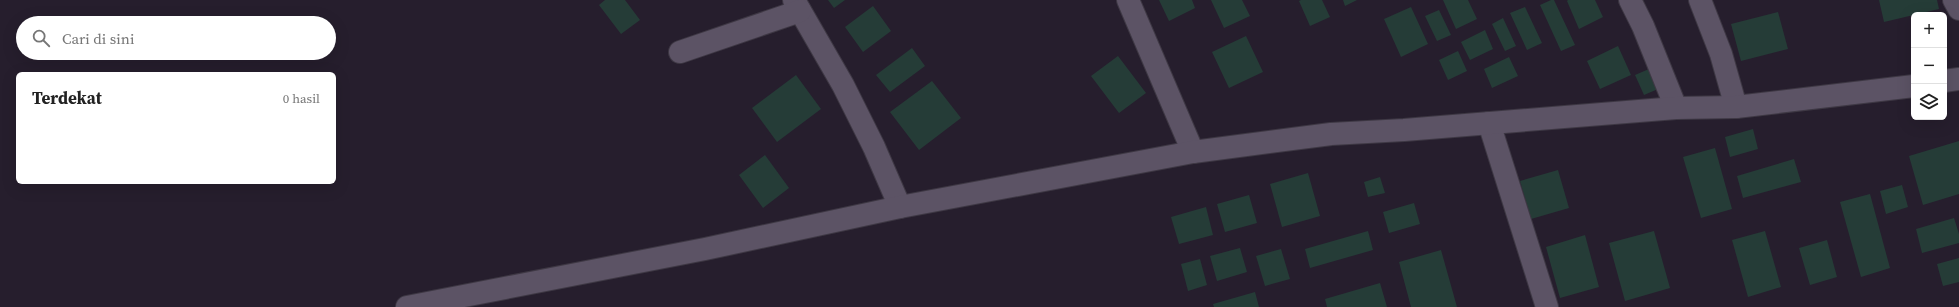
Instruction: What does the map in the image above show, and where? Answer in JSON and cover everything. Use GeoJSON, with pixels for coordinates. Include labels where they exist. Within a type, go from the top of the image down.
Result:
{"type":"FeatureCollection","features":[{"type":"Feature","properties":{"kind":"street"},"geometry":{"type":"LineString","coordinates":[[1128,0],[1194,152]]}},
{"type":"Feature","properties":{"kind":"street"},"geometry":{"type":"LineString","coordinates":[[1630,0],[1643,26],[1676,108]]}},
{"type":"Feature","properties":{"kind":"street"},"geometry":{"type":"LineString","coordinates":[[1700,0],[1721,54],[1736,107]]}},
{"type":"Feature","properties":{"kind":"street"},"geometry":{"type":"LineString","coordinates":[[1954,0],[1959,9]]}},
{"type":"Feature","properties":{"kind":"street"},"geometry":{"type":"LineString","coordinates":[[680,52],[797,6],[844,85],[874,147],[900,207]]}},
{"type":"Feature","properties":{"kind":"street"},"geometry":{"type":"LineString","coordinates":[[1947,81],[1959,79]]}},
{"type":"Feature","properties":{"kind":"street"},"geometry":{"type":"LineString","coordinates":[[407,307],[704,249],[900,207],[1194,152],[1331,134],[1676,108],[1736,107],[1911,86]]}},
{"type":"Feature","properties":{"kind":"street"},"geometry":{"type":"LineString","coordinates":[[1488,123],[1547,307]]}},
{"type":"Feature","properties":{"kind":"building"},"geometry":{"type":"Polygon","coordinates":[[[605,0],[625,0],[640,20],[621,34],[599,5],[605,0]]]}},
{"type":"Feature","properties":{"kind":"building"},"geometry":{"type":"Polygon","coordinates":[[[828,0],[845,0],[834,8],[828,0]]]}},
{"type":"Feature","properties":{"kind":"building"},"geometry":{"type":"Polygon","coordinates":[[[1159,0],[1192,0],[1195,8],[1169,21],[1159,0]]]}},
{"type":"Feature","properties":{"kind":"building"},"geometry":{"type":"Polygon","coordinates":[[[1211,0],[1242,0],[1250,16],[1224,28],[1211,0]]]}},
{"type":"Feature","properties":{"kind":"building"},"geometry":{"type":"Polygon","coordinates":[[[1322,0],[1330,17],[1310,26],[1299,1],[1322,0]]]}},
{"type":"Feature","properties":{"kind":"building"},"geometry":{"type":"Polygon","coordinates":[[[1343,0],[1357,0],[1345,6],[1343,0]]]}},
{"type":"Feature","properties":{"kind":"building"},"geometry":{"type":"Polygon","coordinates":[[[1443,0],[1468,0],[1477,19],[1456,29],[1443,0]]]}},
{"type":"Feature","properties":{"kind":"building"},"geometry":{"type":"Polygon","coordinates":[[[1554,0],[1575,45],[1561,51],[1540,5],[1554,0]]]}},
{"type":"Feature","properties":{"kind":"building"},"geometry":{"type":"Polygon","coordinates":[[[1595,0],[1603,17],[1579,29],[1567,1],[1595,0]]]}},
{"type":"Feature","properties":{"kind":"building"},"geometry":{"type":"Polygon","coordinates":[[[1879,0],[1937,0],[1939,9],[1926,12],[1911,12],[1911,16],[1884,22],[1879,0]]]}},
{"type":"Feature","properties":{"kind":"building"},"geometry":{"type":"Polygon","coordinates":[[[873,6],[891,31],[863,52],[845,27],[873,6]]]}},
{"type":"Feature","properties":{"kind":"building"},"geometry":{"type":"Polygon","coordinates":[[[1411,7],[1428,44],[1401,57],[1384,19],[1411,7]]]}},
{"type":"Feature","properties":{"kind":"building"},"geometry":{"type":"Polygon","coordinates":[[[1525,7],[1542,43],[1527,50],[1510,13],[1525,7]]]}},
{"type":"Feature","properties":{"kind":"building"},"geometry":{"type":"Polygon","coordinates":[[[1439,10],[1451,35],[1437,41],[1425,16],[1439,10]]]}},
{"type":"Feature","properties":{"kind":"building"},"geometry":{"type":"Polygon","coordinates":[[[1778,12],[1788,49],[1741,61],[1731,24],[1778,12]]]}},
{"type":"Feature","properties":{"kind":"building"},"geometry":{"type":"Polygon","coordinates":[[[1503,18],[1516,46],[1505,51],[1492,24],[1503,18]]]}},
{"type":"Feature","properties":{"kind":"building"},"geometry":{"type":"Polygon","coordinates":[[[1485,30],[1493,49],[1470,60],[1461,42],[1485,30]]]}},
{"type":"Feature","properties":{"kind":"building"},"geometry":{"type":"Polygon","coordinates":[[[1246,36],[1263,72],[1229,88],[1212,52],[1246,36]]]}},
{"type":"Feature","properties":{"kind":"building"},"geometry":{"type":"Polygon","coordinates":[[[1618,46],[1631,75],[1600,89],[1587,61],[1618,46]]]}},
{"type":"Feature","properties":{"kind":"building"},"geometry":{"type":"Polygon","coordinates":[[[912,48],[925,66],[890,92],[876,75],[912,48]]]}},
{"type":"Feature","properties":{"kind":"building"},"geometry":{"type":"Polygon","coordinates":[[[1458,51],[1467,71],[1448,80],[1439,60],[1458,51]]]}},
{"type":"Feature","properties":{"kind":"building"},"geometry":{"type":"Polygon","coordinates":[[[1118,56],[1146,93],[1119,113],[1091,76],[1118,56]]]}},
{"type":"Feature","properties":{"kind":"building"},"geometry":{"type":"Polygon","coordinates":[[[1509,57],[1518,76],[1492,88],[1484,69],[1509,57]]]}},
{"type":"Feature","properties":{"kind":"building"},"geometry":{"type":"Polygon","coordinates":[[[1649,69],[1658,89],[1644,95],[1635,75],[1649,69]]]}},
{"type":"Feature","properties":{"kind":"building"},"geometry":{"type":"Polygon","coordinates":[[[796,75],[821,109],[777,142],[752,108],[796,75]]]}},
{"type":"Feature","properties":{"kind":"building"},"geometry":{"type":"Polygon","coordinates":[[[932,81],[961,118],[919,150],[890,112],[932,81]]]}},
{"type":"Feature","properties":{"kind":"building"},"geometry":{"type":"Polygon","coordinates":[[[1753,129],[1758,149],[1730,157],[1725,137],[1753,129]]]}},
{"type":"Feature","properties":{"kind":"building"},"geometry":{"type":"Polygon","coordinates":[[[1959,141],[1959,194],[1923,205],[1909,156],[1959,141]]]}},
{"type":"Feature","properties":{"kind":"building"},"geometry":{"type":"Polygon","coordinates":[[[1715,148],[1732,209],[1701,218],[1683,157],[1715,148]]]}},
{"type":"Feature","properties":{"kind":"building"},"geometry":{"type":"Polygon","coordinates":[[[765,155],[789,188],[763,208],[739,175],[765,155]]]}},
{"type":"Feature","properties":{"kind":"building"},"geometry":{"type":"Polygon","coordinates":[[[1794,159],[1801,182],[1743,198],[1737,176],[1794,159]]]}},
{"type":"Feature","properties":{"kind":"building"},"geometry":{"type":"Polygon","coordinates":[[[1558,170],[1569,208],[1531,219],[1520,181],[1558,170]]]}},
{"type":"Feature","properties":{"kind":"building"},"geometry":{"type":"Polygon","coordinates":[[[1308,173],[1320,216],[1282,227],[1270,184],[1308,173]]]}},
{"type":"Feature","properties":{"kind":"building"},"geometry":{"type":"Polygon","coordinates":[[[1380,177],[1385,193],[1368,197],[1364,182],[1380,177]]]}},
{"type":"Feature","properties":{"kind":"building"},"geometry":{"type":"Polygon","coordinates":[[[1902,185],[1908,207],[1886,214],[1880,191],[1902,185]]]}},
{"type":"Feature","properties":{"kind":"building"},"geometry":{"type":"Polygon","coordinates":[[[1870,194],[1890,268],[1861,277],[1840,202],[1870,194]]]}},
{"type":"Feature","properties":{"kind":"building"},"geometry":{"type":"Polygon","coordinates":[[[1249,195],[1257,223],[1225,232],[1217,204],[1249,195]]]}},
{"type":"Feature","properties":{"kind":"building"},"geometry":{"type":"Polygon","coordinates":[[[1414,203],[1420,224],[1389,233],[1383,212],[1414,203]]]}},
{"type":"Feature","properties":{"kind":"building"},"geometry":{"type":"Polygon","coordinates":[[[1206,207],[1213,235],[1179,244],[1171,217],[1206,207]]]}},
{"type":"Feature","properties":{"kind":"building"},"geometry":{"type":"Polygon","coordinates":[[[1954,218],[1959,234],[1959,243],[1922,253],[1916,229],[1954,218]]]}},
{"type":"Feature","properties":{"kind":"building"},"geometry":{"type":"Polygon","coordinates":[[[1368,231],[1373,250],[1310,268],[1305,249],[1368,231]]]}},
{"type":"Feature","properties":{"kind":"building"},"geometry":{"type":"Polygon","coordinates":[[[1654,231],[1670,288],[1625,301],[1609,243],[1654,231]]]}},
{"type":"Feature","properties":{"kind":"building"},"geometry":{"type":"Polygon","coordinates":[[[1765,231],[1781,287],[1748,297],[1732,240],[1765,231]]]}},
{"type":"Feature","properties":{"kind":"building"},"geometry":{"type":"Polygon","coordinates":[[[1585,235],[1599,287],[1560,298],[1546,247],[1585,235]]]}},
{"type":"Feature","properties":{"kind":"building"},"geometry":{"type":"Polygon","coordinates":[[[1827,240],[1837,277],[1810,285],[1799,248],[1827,240]]]}},
{"type":"Feature","properties":{"kind":"building"},"geometry":{"type":"Polygon","coordinates":[[[1240,248],[1247,272],[1217,281],[1210,256],[1240,248]]]}},
{"type":"Feature","properties":{"kind":"building"},"geometry":{"type":"Polygon","coordinates":[[[1281,249],[1290,279],[1265,286],[1256,256],[1281,249]]]}},
{"type":"Feature","properties":{"kind":"building"},"geometry":{"type":"Polygon","coordinates":[[[1441,250],[1457,307],[1411,307],[1399,262],[1441,250]]]}},
{"type":"Feature","properties":{"kind":"building"},"geometry":{"type":"Polygon","coordinates":[[[1959,258],[1959,282],[1943,286],[1937,264],[1959,258]]]}},
{"type":"Feature","properties":{"kind":"building"},"geometry":{"type":"Polygon","coordinates":[[[1200,259],[1207,285],[1188,291],[1181,264],[1200,259]]]}},
{"type":"Feature","properties":{"kind":"building"},"geometry":{"type":"Polygon","coordinates":[[[1380,283],[1387,307],[1327,307],[1325,299],[1380,283]]]}},
{"type":"Feature","properties":{"kind":"building"},"geometry":{"type":"Polygon","coordinates":[[[1255,292],[1259,307],[1214,307],[1213,304],[1255,292]]]}}]}
